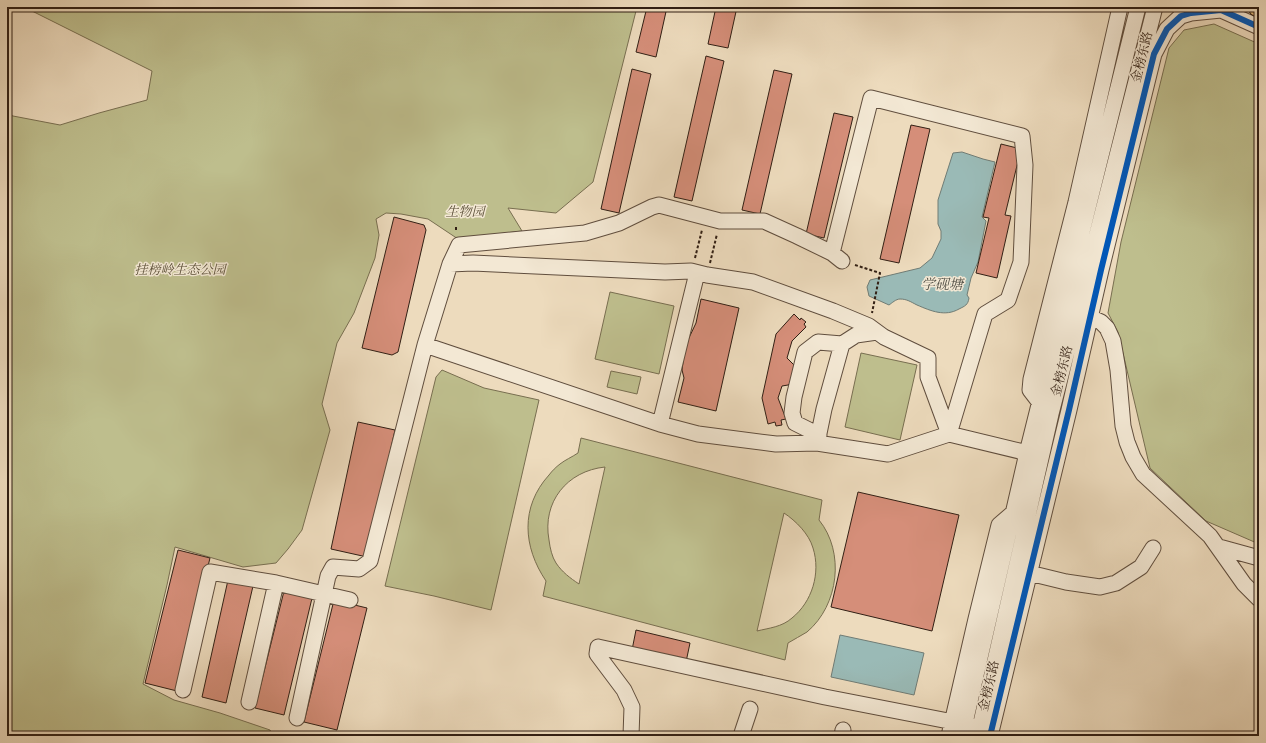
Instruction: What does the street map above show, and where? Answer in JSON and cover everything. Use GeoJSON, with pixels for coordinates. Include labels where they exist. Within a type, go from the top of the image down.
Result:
{"type":"FeatureCollection","features":[{"type":"Feature","properties":{"kind":"street"},"geometry":{"type":"LineString","coordinates":[[1040,403],[1030,390],[1032,379],[1076,202],[1120,7]]}},
{"type":"Feature","properties":{"kind":"street","name":"金榜东路"},"geometry":{"type":"LineString","coordinates":[[957,729],[1001,601],[1023,571],[1040,403],[1088,266],[1138,7]]}},
{"type":"Feature","properties":{"kind":"street","name":"金榜东路"},"geometry":{"type":"LineString","coordinates":[[985,727],[1014,512],[1034,455],[1088,266],[1155,7]]}},
{"type":"Feature","properties":{"kind":"street"},"geometry":{"type":"LineString","coordinates":[[631,736],[632,707],[624,690],[597,654],[598,647],[825,697],[957,729],[985,727],[1023,571],[1090,317],[1088,266],[1154,54],[1167,28],[1180,16],[1190,12],[1221,10],[1259,27]]}},
{"type":"Feature","properties":{"kind":"street"},"geometry":{"type":"LineString","coordinates":[[297,718],[328,576],[333,567],[359,569],[370,561],[424,346],[450,264],[459,245],[585,233],[619,223],[659,205],[720,221],[764,222],[797,236],[837,257],[871,98],[1022,136],[1025,165],[1021,262],[1008,300],[986,314],[949,434]]}},
{"type":"Feature","properties":{"kind":"street"},"geometry":{"type":"LineString","coordinates":[[450,264],[473,263],[698,273],[753,282],[833,311],[873,329],[884,337],[928,358],[928,377],[949,434]]}},
{"type":"Feature","properties":{"kind":"street"},"geometry":{"type":"LineString","coordinates":[[660,424],[698,273]]}},
{"type":"Feature","properties":{"kind":"street"},"geometry":{"type":"LineString","coordinates":[[1090,317],[1101,322],[1107,328],[1113,341],[1118,370],[1123,426],[1133,457],[1143,474],[1210,536],[1244,584],[1259,599]]}},
{"type":"Feature","properties":{"kind":"street"},"geometry":{"type":"LineString","coordinates":[[818,439],[795,423],[792,413],[794,396],[805,352],[818,342],[842,344],[856,335],[873,329]]}},
{"type":"Feature","properties":{"kind":"street"},"geometry":{"type":"LineString","coordinates":[[818,439],[842,344]]}},
{"type":"Feature","properties":{"kind":"street"},"geometry":{"type":"LineString","coordinates":[[424,346],[660,424],[698,434],[776,444],[818,439],[888,454],[949,434],[1034,455]]}},
{"type":"Feature","properties":{"kind":"street"},"geometry":{"type":"LineString","coordinates":[[957,729],[976,619],[999,525],[1014,512]]}},
{"type":"Feature","properties":{"kind":"street"},"geometry":{"type":"LineString","coordinates":[[1219,547],[1259,558]]}},
{"type":"Feature","properties":{"kind":"street"},"geometry":{"type":"LineString","coordinates":[[1023,571],[1066,582],[1100,587],[1116,583],[1141,567],[1153,548]]}},
{"type":"Feature","properties":{"kind":"street"},"geometry":{"type":"LineString","coordinates":[[183,690],[210,572],[276,583],[350,600]]}},
{"type":"Feature","properties":{"kind":"street"},"geometry":{"type":"LineString","coordinates":[[249,702],[276,583]]}},
{"type":"Feature","properties":{"kind":"street"},"geometry":{"type":"LineString","coordinates":[[741,736],[750,708]]}},
{"type":"Feature","properties":{"kind":"path"},"geometry":{"type":"LineString","coordinates":[[698,273],[705,217]]}},
{"type":"Feature","properties":{"kind":"path"},"geometry":{"type":"LineString","coordinates":[[698,273],[720,221]]}},
{"type":"Feature","properties":{"kind":"path"},"geometry":{"type":"LineString","coordinates":[[837,257],[880,273],[873,329]]}},
{"type":"Feature","properties":{"kind":"green space","name":"挂榜岭生态公园"},"geometry":{"type":"Polygon","coordinates":[[[24,7],[637,7],[593,182],[556,213],[508,208],[522,231],[458,239],[428,219],[386,213],[376,219],[379,235],[375,258],[354,313],[337,343],[322,404],[330,430],[302,530],[288,549],[276,563],[243,567],[175,547],[143,684],[174,700],[220,713],[270,730],[273,736],[7,736],[7,114],[60,125],[147,100],[152,71],[24,7]]]}},
{"type":"Feature","properties":{"kind":"green space"},"geometry":{"type":"Polygon","coordinates":[[[1214,24],[1259,44],[1259,544],[1206,521],[1150,468],[1118,332],[1108,313],[1121,242],[1169,48],[1184,30],[1214,24]]]}},
{"type":"Feature","properties":{"kind":"green space"},"geometry":{"type":"Polygon","coordinates":[[[610,292],[674,306],[659,374],[595,359],[610,292]]]}},
{"type":"Feature","properties":{"kind":"green space"},"geometry":{"type":"Polygon","coordinates":[[[861,353],[917,365],[900,440],[845,427],[861,353]]]}},
{"type":"Feature","properties":{"kind":"green space"},"geometry":{"type":"Polygon","coordinates":[[[442,370],[484,388],[539,400],[491,610],[385,586],[436,377],[442,370]]]}},
{"type":"Feature","properties":{"kind":"green space"},"geometry":{"type":"Polygon","coordinates":[[[611,371],[641,377],[637,394],[607,387],[611,371]]]}},
{"type":"Feature","properties":{"kind":"green space"},"geometry":{"type":"Polygon","coordinates":[[[581,438],[822,500],[819,520],[833,547],[835,578],[832,593],[826,608],[818,621],[807,632],[788,643],[785,660],[543,596],[546,581],[538,568],[529,541],[529,514],[533,500],[540,487],[550,474],[562,463],[578,453],[581,438]],[[605,467],[591,470],[579,475],[569,482],[560,491],[549,513],[549,540],[553,558],[558,566],[569,577],[579,584],[605,467]],[[784,513],[757,631],[780,625],[792,618],[805,604],[813,586],[816,567],[813,548],[802,528],[784,513]]]}},
{"type":"Feature","properties":{"kind":"water","name":"学砚塘"},"geometry":{"type":"Polygon","coordinates":[[[962,152],[995,162],[982,217],[986,221],[978,262],[971,278],[967,295],[969,300],[967,304],[954,311],[943,313],[900,299],[889,305],[869,296],[867,287],[870,280],[920,268],[932,258],[941,239],[941,231],[938,224],[938,200],[953,153],[962,152]]]}},
{"type":"Feature","properties":{"kind":"water"},"geometry":{"type":"Polygon","coordinates":[[[840,635],[924,653],[914,695],[831,677],[840,635]]]}},
{"type":"Feature","properties":{"kind":"building"},"geometry":{"type":"Polygon","coordinates":[[[647,7],[667,7],[656,57],[636,52],[647,7]]]}},
{"type":"Feature","properties":{"kind":"building"},"geometry":{"type":"Polygon","coordinates":[[[716,7],[737,7],[728,48],[708,44],[716,7]]]}},
{"type":"Feature","properties":{"kind":"building"},"geometry":{"type":"Polygon","coordinates":[[[706,56],[724,61],[692,201],[674,197],[706,56]]]}},
{"type":"Feature","properties":{"kind":"building"},"geometry":{"type":"Polygon","coordinates":[[[632,69],[651,74],[619,213],[601,209],[632,69]]]}},
{"type":"Feature","properties":{"kind":"building"},"geometry":{"type":"Polygon","coordinates":[[[774,70],[792,74],[760,214],[742,210],[774,70]]]}},
{"type":"Feature","properties":{"kind":"building"},"geometry":{"type":"Polygon","coordinates":[[[834,113],[853,117],[824,238],[806,234],[834,113]]]}},
{"type":"Feature","properties":{"kind":"building"},"geometry":{"type":"Polygon","coordinates":[[[911,125],[930,129],[899,263],[880,259],[911,125]]]}},
{"type":"Feature","properties":{"kind":"building"},"geometry":{"type":"Polygon","coordinates":[[[1001,144],[1021,149],[1005,215],[1011,216],[997,278],[976,273],[989,218],[983,217],[1001,144]]]}},
{"type":"Feature","properties":{"kind":"building"},"geometry":{"type":"Polygon","coordinates":[[[394,217],[424,225],[426,230],[398,352],[392,355],[362,348],[394,217]]]}},
{"type":"Feature","properties":{"kind":"building"},"geometry":{"type":"Polygon","coordinates":[[[701,299],[739,308],[716,411],[678,402],[684,378],[682,370],[684,354],[687,342],[696,323],[701,299]]]}},
{"type":"Feature","properties":{"kind":"building"},"geometry":{"type":"Polygon","coordinates":[[[794,314],[800,320],[801,318],[806,322],[804,324],[806,327],[792,341],[787,358],[794,365],[794,379],[788,385],[782,386],[778,398],[786,419],[781,420],[782,425],[776,426],[775,422],[768,424],[762,398],[776,334],[794,314]]]}},
{"type":"Feature","properties":{"kind":"building"},"geometry":{"type":"Polygon","coordinates":[[[358,422],[395,430],[367,557],[331,549],[358,422]]]}},
{"type":"Feature","properties":{"kind":"building"},"geometry":{"type":"Polygon","coordinates":[[[858,492],[959,515],[932,631],[831,607],[858,492]]]}},
{"type":"Feature","properties":{"kind":"building"},"geometry":{"type":"Polygon","coordinates":[[[178,550],[210,558],[177,691],[145,683],[178,550]]]}},
{"type":"Feature","properties":{"kind":"building"},"geometry":{"type":"Polygon","coordinates":[[[228,580],[253,586],[226,703],[202,697],[228,580]]]}},
{"type":"Feature","properties":{"kind":"building"},"geometry":{"type":"Polygon","coordinates":[[[285,587],[313,594],[284,715],[255,708],[285,587]]]}},
{"type":"Feature","properties":{"kind":"building"},"geometry":{"type":"Polygon","coordinates":[[[334,600],[367,608],[337,730],[304,722],[334,600]]]}},
{"type":"Feature","properties":{"kind":"building"},"geometry":{"type":"Polygon","coordinates":[[[636,630],[690,643],[686,662],[632,650],[636,630]]]}},
{"type":"Feature","properties":{"kind":"cycle path"},"geometry":{"type":"LineString","coordinates":[[990,736],[1154,54],[1167,29],[1181,16],[1191,13],[1221,10],[1259,27]]}},
{"type":"Feature","properties":{"kind":"park label","name":"生物园"},"geometry":{"type":"Point","coordinates":[465,212]}}]}
